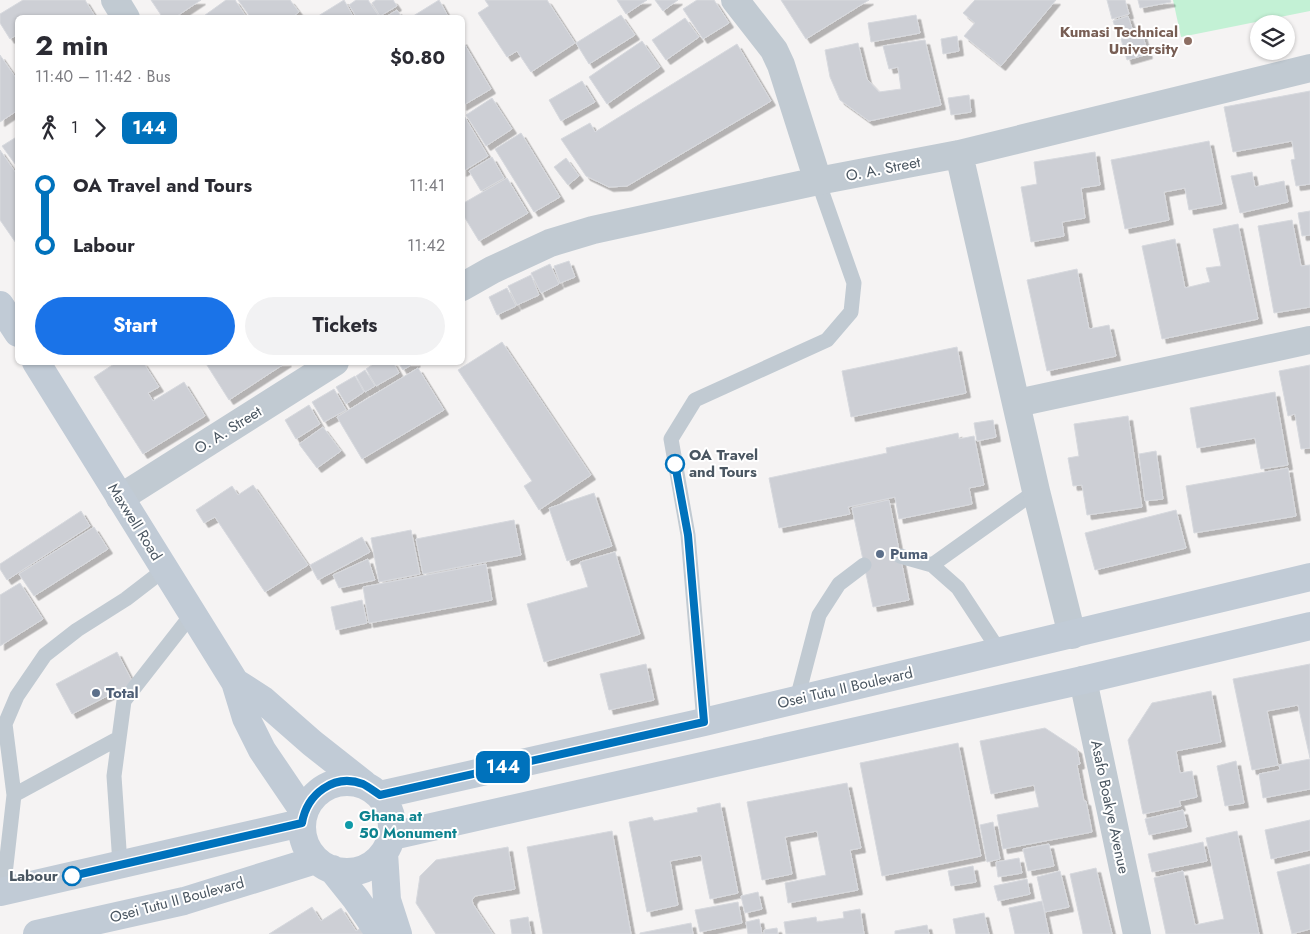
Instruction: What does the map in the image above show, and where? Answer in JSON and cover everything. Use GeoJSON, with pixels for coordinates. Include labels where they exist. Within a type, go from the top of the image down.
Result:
{"type":"FeatureCollection","features":[{"type":"Feature","properties":{"kind":"main road"},"geometry":{"type":"LineString","coordinates":[[0,305],[15,328]]}},
{"type":"Feature","properties":{"kind":"main road","name":"Maxwell Road"},"geometry":{"type":"LineString","coordinates":[[38,365],[235,682],[246,718],[262,750],[303,818]]}},
{"type":"Feature","properties":{"kind":"main road","name":"Osei Tutu II Boulevard"},"geometry":{"type":"LineString","coordinates":[[372,790],[704,722],[1310,577]]}},
{"type":"Feature","properties":{"kind":"main road"},"geometry":{"type":"LineString","coordinates":[[324,865],[351,872],[370,866],[388,845],[1310,626]]}},
{"type":"Feature","properties":{"kind":"main road","name":"Maxwell Road"},"geometry":{"type":"LineString","coordinates":[[235,682],[263,700],[312,743],[372,790]]}},
{"type":"Feature","properties":{"kind":"main road"},"geometry":{"type":"LineString","coordinates":[[380,934],[356,899],[305,843],[303,818],[313,797],[327,786],[345,781],[372,790],[391,814],[388,845],[387,900],[398,934]]}},
{"type":"Feature","properties":{"kind":"main road"},"geometry":{"type":"LineString","coordinates":[[2,892],[303,818]]}},
{"type":"Feature","properties":{"kind":"main road","name":"Osei Tutu II Boulevard"},"geometry":{"type":"LineString","coordinates":[[37,934],[184,901],[324,865]]}},
{"type":"Feature","properties":{"kind":"street"},"geometry":{"type":"LineString","coordinates":[[116,0],[124,15]]}},
{"type":"Feature","properties":{"kind":"street"},"geometry":{"type":"LineString","coordinates":[[735,0],[774,50],[781,65],[818,181]]}},
{"type":"Feature","properties":{"kind":"street","name":"O. A. Street"},"geometry":{"type":"LineString","coordinates":[[465,285],[492,270],[550,243],[593,230],[818,181],[959,154],[1310,68]]}},
{"type":"Feature","properties":{"kind":"street"},"geometry":{"type":"LineString","coordinates":[[959,154],[1036,491],[1072,635]]}},
{"type":"Feature","properties":{"kind":"street"},"geometry":{"type":"LineString","coordinates":[[1017,403],[1310,340]]}},
{"type":"Feature","properties":{"kind":"street","name":"O. A. Street"},"geometry":{"type":"LineString","coordinates":[[120,498],[330,365]]}},
{"type":"Feature","properties":{"kind":"street","name":"Asafo Boakye Avenue"},"geometry":{"type":"LineString","coordinates":[[1083,680],[1137,934]]}},
{"type":"Feature","properties":{"kind":"lane"},"geometry":{"type":"LineString","coordinates":[[704,722],[688,535],[671,439],[695,400],[827,340],[851,312],[854,283],[818,181]]}},
{"type":"Feature","properties":{"kind":"lane"},"geometry":{"type":"LineString","coordinates":[[932,565],[1036,491]]}},
{"type":"Feature","properties":{"kind":"lane"},"geometry":{"type":"LineString","coordinates":[[900,556],[932,565],[958,588],[1000,652]]}},
{"type":"Feature","properties":{"kind":"lane"},"geometry":{"type":"LineString","coordinates":[[797,699],[819,615],[839,584],[864,565]]}},
{"type":"Feature","properties":{"kind":"lane"},"geometry":{"type":"LineString","coordinates":[[2,892],[14,795],[5,724],[17,696],[45,655],[78,630],[126,599],[165,569]]}},
{"type":"Feature","properties":{"kind":"lane"},"geometry":{"type":"LineString","coordinates":[[120,864],[114,776],[124,701],[192,614]]}},
{"type":"Feature","properties":{"kind":"lane"},"geometry":{"type":"LineString","coordinates":[[14,795],[119,738]]}},
{"type":"Feature","properties":{"kind":"green space"},"geometry":{"type":"Polygon","coordinates":[[[1173,0],[1310,0],[1310,11],[1290,15],[1250,15],[1250,23],[1181,37],[1173,0]]]}},
{"type":"Feature","properties":{"kind":"building"},"geometry":{"type":"Polygon","coordinates":[[[23,0],[85,0],[94,15],[15,15],[15,36],[10,39],[0,23],[0,14],[23,0]]]}},
{"type":"Feature","properties":{"kind":"building"},"geometry":{"type":"Polygon","coordinates":[[[151,0],[201,0],[178,15],[161,15],[151,0]]]}},
{"type":"Feature","properties":{"kind":"building"},"geometry":{"type":"Polygon","coordinates":[[[226,0],[235,0],[245,15],[205,15],[226,0]]]}},
{"type":"Feature","properties":{"kind":"building"},"geometry":{"type":"Polygon","coordinates":[[[238,0],[290,0],[299,12],[295,15],[249,15],[238,0]]]}},
{"type":"Feature","properties":{"kind":"building"},"geometry":{"type":"Polygon","coordinates":[[[344,0],[352,15],[320,15],[344,0]]]}},
{"type":"Feature","properties":{"kind":"building"},"geometry":{"type":"Polygon","coordinates":[[[356,0],[368,0],[378,15],[355,15],[349,5],[356,0]]]}},
{"type":"Feature","properties":{"kind":"building"},"geometry":{"type":"Polygon","coordinates":[[[376,0],[393,0],[397,6],[379,15],[372,3],[376,0]]]}},
{"type":"Feature","properties":{"kind":"building"},"geometry":{"type":"Polygon","coordinates":[[[439,0],[447,15],[415,15],[439,0]]]}},
{"type":"Feature","properties":{"kind":"building"},"geometry":{"type":"Polygon","coordinates":[[[485,0],[547,0],[575,43],[531,72],[517,51],[507,57],[478,13],[489,6],[485,0]]]}},
{"type":"Feature","properties":{"kind":"building"},"geometry":{"type":"Polygon","coordinates":[[[617,0],[647,0],[626,14],[617,0]]]}},
{"type":"Feature","properties":{"kind":"building"},"geometry":{"type":"Polygon","coordinates":[[[655,0],[678,0],[663,11],[655,0]]]}},
{"type":"Feature","properties":{"kind":"building"},"geometry":{"type":"Polygon","coordinates":[[[697,0],[714,0],[729,23],[703,39],[683,9],[697,0]]]}},
{"type":"Feature","properties":{"kind":"building"},"geometry":{"type":"Polygon","coordinates":[[[781,0],[869,0],[806,39],[781,0]]]}},
{"type":"Feature","properties":{"kind":"building"},"geometry":{"type":"Polygon","coordinates":[[[975,0],[1056,0],[1001,66],[964,36],[975,23],[963,13],[975,0]]]}},
{"type":"Feature","properties":{"kind":"building"},"geometry":{"type":"Polygon","coordinates":[[[1107,0],[1125,0],[1129,14],[1112,19],[1107,0]]]}},
{"type":"Feature","properties":{"kind":"building"},"geometry":{"type":"Polygon","coordinates":[[[1138,0],[1170,0],[1171,2],[1140,8],[1138,0]]]}},
{"type":"Feature","properties":{"kind":"building"},"geometry":{"type":"Polygon","coordinates":[[[397,10],[400,15],[389,15],[397,10]]]}},
{"type":"Feature","properties":{"kind":"building"},"geometry":{"type":"Polygon","coordinates":[[[621,15],[635,35],[589,64],[576,43],[621,15]]]}},
{"type":"Feature","properties":{"kind":"building"},"geometry":{"type":"Polygon","coordinates":[[[916,15],[920,33],[871,42],[868,23],[916,15]]]}},
{"type":"Feature","properties":{"kind":"building"},"geometry":{"type":"Polygon","coordinates":[[[1128,16],[1133,31],[1118,36],[1113,21],[1128,16]]]}},
{"type":"Feature","properties":{"kind":"building"},"geometry":{"type":"Polygon","coordinates":[[[685,18],[699,37],[666,60],[652,40],[685,18]]]}},
{"type":"Feature","properties":{"kind":"building"},"geometry":{"type":"Polygon","coordinates":[[[1142,33],[1148,54],[1127,60],[1121,39],[1142,33]]]}},
{"type":"Feature","properties":{"kind":"building"},"geometry":{"type":"Polygon","coordinates":[[[957,36],[959,51],[943,54],[941,39],[957,36]]]}},
{"type":"Feature","properties":{"kind":"building"},"geometry":{"type":"Polygon","coordinates":[[[925,40],[941,105],[869,121],[840,100],[830,77],[825,50],[858,43],[867,79],[879,92],[901,89],[898,67],[889,69],[883,46],[925,40]]]}},
{"type":"Feature","properties":{"kind":"building"},"geometry":{"type":"Polygon","coordinates":[[[642,41],[660,67],[607,104],[589,77],[642,41]]]}},
{"type":"Feature","properties":{"kind":"building"},"geometry":{"type":"Polygon","coordinates":[[[737,44],[771,101],[627,186],[609,187],[586,176],[561,139],[590,123],[595,132],[737,44]]]}},
{"type":"Feature","properties":{"kind":"building"},"geometry":{"type":"Polygon","coordinates":[[[465,45],[491,89],[465,104],[465,45]]]}},
{"type":"Feature","properties":{"kind":"building"},"geometry":{"type":"Polygon","coordinates":[[[0,55],[15,77],[15,112],[0,122],[0,55]]]}},
{"type":"Feature","properties":{"kind":"building"},"geometry":{"type":"Polygon","coordinates":[[[582,81],[595,102],[561,121],[549,100],[582,81]]]}},
{"type":"Feature","properties":{"kind":"building"},"geometry":{"type":"Polygon","coordinates":[[[1310,91],[1310,184],[1296,186],[1291,160],[1295,159],[1292,141],[1233,152],[1224,107],[1310,91]]]}},
{"type":"Feature","properties":{"kind":"building"},"geometry":{"type":"Polygon","coordinates":[[[969,95],[971,112],[951,115],[948,98],[969,95]]]}},
{"type":"Feature","properties":{"kind":"building"},"geometry":{"type":"Polygon","coordinates":[[[492,98],[512,129],[486,146],[466,115],[492,98]]]}},
{"type":"Feature","properties":{"kind":"building"},"geometry":{"type":"Polygon","coordinates":[[[465,117],[488,156],[465,170],[465,117]]]}},
{"type":"Feature","properties":{"kind":"building"},"geometry":{"type":"Polygon","coordinates":[[[521,133],[560,197],[534,212],[495,149],[521,133]]]}},
{"type":"Feature","properties":{"kind":"building"},"geometry":{"type":"Polygon","coordinates":[[[15,138],[15,164],[2,146],[15,138]]]}},
{"type":"Feature","properties":{"kind":"building"},"geometry":{"type":"Polygon","coordinates":[[[1209,141],[1222,204],[1189,210],[1185,188],[1164,192],[1169,220],[1125,229],[1111,160],[1209,141]]]}},
{"type":"Feature","properties":{"kind":"building"},"geometry":{"type":"Polygon","coordinates":[[[0,150],[15,172],[15,242],[0,220],[0,150]]]}},
{"type":"Feature","properties":{"kind":"building"},"geometry":{"type":"Polygon","coordinates":[[[1095,152],[1100,185],[1081,188],[1085,218],[1062,222],[1064,236],[1031,242],[1021,187],[1037,184],[1034,162],[1095,152]]]}},
{"type":"Feature","properties":{"kind":"building"},"geometry":{"type":"Polygon","coordinates":[[[492,157],[504,178],[481,191],[469,171],[492,157]]]}},
{"type":"Feature","properties":{"kind":"building"},"geometry":{"type":"Polygon","coordinates":[[[566,158],[579,176],[568,185],[554,167],[566,158]]]}},
{"type":"Feature","properties":{"kind":"building"},"geometry":{"type":"Polygon","coordinates":[[[1252,172],[1255,187],[1284,181],[1288,202],[1240,213],[1231,176],[1252,172]]]}},
{"type":"Feature","properties":{"kind":"building"},"geometry":{"type":"Polygon","coordinates":[[[507,178],[528,213],[479,241],[465,218],[465,202],[507,178]]]}},
{"type":"Feature","properties":{"kind":"building"},"geometry":{"type":"Polygon","coordinates":[[[1310,211],[1310,235],[1302,236],[1298,213],[1310,211]]]}},
{"type":"Feature","properties":{"kind":"building"},"geometry":{"type":"Polygon","coordinates":[[[1292,220],[1301,266],[1310,265],[1310,307],[1274,313],[1258,226],[1292,220]]]}},
{"type":"Feature","properties":{"kind":"building"},"geometry":{"type":"Polygon","coordinates":[[[1238,224],[1258,319],[1162,339],[1142,246],[1175,239],[1185,288],[1210,282],[1206,268],[1221,266],[1213,229],[1238,224]]]}},
{"type":"Feature","properties":{"kind":"building"},"geometry":{"type":"Polygon","coordinates":[[[569,261],[575,277],[560,283],[554,266],[569,261]]]}},
{"type":"Feature","properties":{"kind":"building"},"geometry":{"type":"Polygon","coordinates":[[[550,264],[559,284],[541,293],[531,273],[550,264]]]}},
{"type":"Feature","properties":{"kind":"building"},"geometry":{"type":"Polygon","coordinates":[[[1077,269],[1089,329],[1109,325],[1116,356],[1047,371],[1027,280],[1077,269]]]}},
{"type":"Feature","properties":{"kind":"building"},"geometry":{"type":"Polygon","coordinates":[[[531,275],[539,295],[517,305],[508,286],[531,275]]]}},
{"type":"Feature","properties":{"kind":"building"},"geometry":{"type":"Polygon","coordinates":[[[507,288],[516,306],[497,315],[489,297],[507,288]]]}},
{"type":"Feature","properties":{"kind":"building"},"geometry":{"type":"Polygon","coordinates":[[[502,342],[591,475],[539,510],[524,486],[532,481],[458,370],[502,342]]]}},
{"type":"Feature","properties":{"kind":"building"},"geometry":{"type":"Polygon","coordinates":[[[957,347],[966,393],[851,417],[842,371],[957,347]]]}},
{"type":"Feature","properties":{"kind":"building"},"geometry":{"type":"Polygon","coordinates":[[[112,365],[145,365],[159,387],[148,393],[153,401],[184,382],[205,416],[143,454],[94,377],[112,365]]]}},
{"type":"Feature","properties":{"kind":"building"},"geometry":{"type":"Polygon","coordinates":[[[207,365],[282,365],[229,400],[207,365]]]}},
{"type":"Feature","properties":{"kind":"building"},"geometry":{"type":"Polygon","coordinates":[[[372,365],[395,365],[399,373],[376,386],[366,369],[372,365]]]}},
{"type":"Feature","properties":{"kind":"building"},"geometry":{"type":"Polygon","coordinates":[[[400,365],[411,365],[403,370],[400,365]]]}},
{"type":"Feature","properties":{"kind":"building"},"geometry":{"type":"Polygon","coordinates":[[[1310,365],[1310,448],[1301,449],[1295,414],[1288,416],[1279,371],[1310,365]]]}},
{"type":"Feature","properties":{"kind":"building"},"geometry":{"type":"Polygon","coordinates":[[[418,368],[444,410],[362,459],[337,417],[418,368]]]}},
{"type":"Feature","properties":{"kind":"building"},"geometry":{"type":"Polygon","coordinates":[[[365,370],[375,386],[365,392],[356,376],[365,370]]]}},
{"type":"Feature","properties":{"kind":"building"},"geometry":{"type":"Polygon","coordinates":[[[355,376],[364,392],[346,404],[336,387],[355,376]]]}},
{"type":"Feature","properties":{"kind":"building"},"geometry":{"type":"Polygon","coordinates":[[[334,389],[346,410],[324,422],[312,402],[334,389]]]}},
{"type":"Feature","properties":{"kind":"building"},"geometry":{"type":"Polygon","coordinates":[[[1275,392],[1288,465],[1261,469],[1255,438],[1197,448],[1190,408],[1275,392]]]}},
{"type":"Feature","properties":{"kind":"building"},"geometry":{"type":"Polygon","coordinates":[[[309,405],[320,424],[296,439],[285,420],[309,405]]]}},
{"type":"Feature","properties":{"kind":"building"},"geometry":{"type":"Polygon","coordinates":[[[1128,416],[1142,507],[1087,515],[1082,485],[1073,486],[1068,458],[1079,456],[1074,424],[1128,416]]]}},
{"type":"Feature","properties":{"kind":"building"},"geometry":{"type":"Polygon","coordinates":[[[993,420],[996,437],[977,441],[974,423],[993,420]]]}},
{"type":"Feature","properties":{"kind":"building"},"geometry":{"type":"Polygon","coordinates":[[[323,427],[341,451],[317,468],[299,444],[323,427]]]}},
{"type":"Feature","properties":{"kind":"building"},"geometry":{"type":"Polygon","coordinates":[[[958,433],[959,439],[974,436],[984,485],[969,488],[972,504],[899,519],[895,497],[848,507],[850,514],[779,528],[769,478],[887,453],[886,448],[958,433]]]}},
{"type":"Feature","properties":{"kind":"building"},"geometry":{"type":"Polygon","coordinates":[[[1156,451],[1163,499],[1145,501],[1139,454],[1156,451]]]}},
{"type":"Feature","properties":{"kind":"building"},"geometry":{"type":"Polygon","coordinates":[[[1288,468],[1296,516],[1194,533],[1186,486],[1288,468]]]}},
{"type":"Feature","properties":{"kind":"building"},"geometry":{"type":"Polygon","coordinates":[[[253,485],[308,565],[265,592],[215,517],[204,523],[196,510],[232,486],[238,495],[253,485]]]}},
{"type":"Feature","properties":{"kind":"building"},"geometry":{"type":"Polygon","coordinates":[[[594,493],[612,546],[567,561],[549,508],[594,493]]]}},
{"type":"Feature","properties":{"kind":"building"},"geometry":{"type":"Polygon","coordinates":[[[889,500],[909,600],[873,607],[852,508],[889,500]]]}},
{"type":"Feature","properties":{"kind":"building"},"geometry":{"type":"Polygon","coordinates":[[[1176,510],[1186,548],[1095,570],[1085,533],[1176,510]]]}},
{"type":"Feature","properties":{"kind":"building"},"geometry":{"type":"Polygon","coordinates":[[[81,511],[90,526],[7,580],[0,569],[0,564],[81,511]]]}},
{"type":"Feature","properties":{"kind":"building"},"geometry":{"type":"Polygon","coordinates":[[[514,520],[521,555],[423,574],[416,539],[514,520]]]}},
{"type":"Feature","properties":{"kind":"building"},"geometry":{"type":"Polygon","coordinates":[[[94,527],[108,549],[34,596],[19,574],[94,527]]]}},
{"type":"Feature","properties":{"kind":"building"},"geometry":{"type":"Polygon","coordinates":[[[411,530],[420,574],[379,582],[371,538],[411,530]]]}},
{"type":"Feature","properties":{"kind":"building"},"geometry":{"type":"Polygon","coordinates":[[[362,537],[370,552],[318,580],[310,565],[362,537]]]}},
{"type":"Feature","properties":{"kind":"building"},"geometry":{"type":"Polygon","coordinates":[[[615,552],[640,634],[544,662],[527,604],[588,587],[580,562],[615,552]]]}},
{"type":"Feature","properties":{"kind":"building"},"geometry":{"type":"Polygon","coordinates":[[[368,559],[375,580],[339,588],[333,575],[368,559]]]}},
{"type":"Feature","properties":{"kind":"building"},"geometry":{"type":"Polygon","coordinates":[[[486,564],[492,600],[369,623],[363,587],[486,564]]]}},
{"type":"Feature","properties":{"kind":"building"},"geometry":{"type":"Polygon","coordinates":[[[20,583],[43,619],[0,646],[0,595],[20,583]]]}},
{"type":"Feature","properties":{"kind":"building"},"geometry":{"type":"Polygon","coordinates":[[[362,600],[367,623],[336,630],[331,607],[362,600]]]}},
{"type":"Feature","properties":{"kind":"building"},"geometry":{"type":"Polygon","coordinates":[[[117,652],[133,683],[72,714],[56,684],[117,652]]]}},
{"type":"Feature","properties":{"kind":"building"},"geometry":{"type":"Polygon","coordinates":[[[646,664],[654,700],[609,710],[600,674],[646,664]]]}},
{"type":"Feature","properties":{"kind":"building"},"geometry":{"type":"Polygon","coordinates":[[[1310,664],[1310,758],[1298,705],[1267,711],[1278,765],[1252,770],[1233,679],[1310,664]]]}},
{"type":"Feature","properties":{"kind":"building"},"geometry":{"type":"Polygon","coordinates":[[[1211,691],[1221,742],[1176,751],[1180,773],[1192,771],[1197,797],[1179,801],[1181,806],[1143,814],[1128,740],[1152,703],[1211,691]]]}},
{"type":"Feature","properties":{"kind":"building"},"geometry":{"type":"Polygon","coordinates":[[[1045,728],[1077,749],[1080,764],[1077,765],[1092,832],[1003,849],[997,815],[1039,807],[1034,785],[991,794],[980,741],[1045,728]]]}},
{"type":"Feature","properties":{"kind":"building"},"geometry":{"type":"Polygon","coordinates":[[[958,743],[981,856],[882,876],[860,763],[958,743]]]}},
{"type":"Feature","properties":{"kind":"building"},"geometry":{"type":"Polygon","coordinates":[[[1310,759],[1310,789],[1263,798],[1259,774],[1280,770],[1279,765],[1310,759]]]}},
{"type":"Feature","properties":{"kind":"building"},"geometry":{"type":"Polygon","coordinates":[[[1236,761],[1244,803],[1225,806],[1217,766],[1236,761]]]}},
{"type":"Feature","properties":{"kind":"building"},"geometry":{"type":"Polygon","coordinates":[[[847,783],[861,848],[850,850],[858,890],[788,903],[785,883],[826,875],[817,831],[785,837],[792,874],[762,880],[747,802],[847,783]]]}},
{"type":"Feature","properties":{"kind":"building"},"geometry":{"type":"Polygon","coordinates":[[[720,803],[738,893],[710,899],[701,855],[670,861],[678,905],[647,912],[629,822],[652,817],[654,821],[698,812],[697,808],[720,803]]]}},
{"type":"Feature","properties":{"kind":"building"},"geometry":{"type":"Polygon","coordinates":[[[1183,810],[1187,827],[1149,835],[1145,819],[1183,810]]]}},
{"type":"Feature","properties":{"kind":"building"},"geometry":{"type":"Polygon","coordinates":[[[1310,820],[1310,850],[1271,859],[1265,830],[1310,820]]]}},
{"type":"Feature","properties":{"kind":"building"},"geometry":{"type":"Polygon","coordinates":[[[993,822],[1000,859],[987,862],[980,825],[993,822]]]}},
{"type":"Feature","properties":{"kind":"building"},"geometry":{"type":"Polygon","coordinates":[[[612,831],[631,934],[543,934],[527,847],[612,831]]]}},
{"type":"Feature","properties":{"kind":"building"},"geometry":{"type":"Polygon","coordinates":[[[1237,831],[1259,934],[1166,934],[1154,878],[1183,871],[1195,925],[1224,919],[1206,838],[1237,831]]]}},
{"type":"Feature","properties":{"kind":"building"},"geometry":{"type":"Polygon","coordinates":[[[1203,842],[1207,861],[1152,872],[1148,854],[1203,842]]]}},
{"type":"Feature","properties":{"kind":"building"},"geometry":{"type":"Polygon","coordinates":[[[1049,844],[1054,866],[1028,871],[1023,849],[1049,844]]]}},
{"type":"Feature","properties":{"kind":"building"},"geometry":{"type":"Polygon","coordinates":[[[508,847],[515,889],[475,896],[472,900],[493,934],[436,934],[416,903],[420,876],[436,860],[508,847]]]}},
{"type":"Feature","properties":{"kind":"building"},"geometry":{"type":"Polygon","coordinates":[[[1019,858],[1022,873],[998,877],[996,862],[1019,858]]]}},
{"type":"Feature","properties":{"kind":"building"},"geometry":{"type":"Polygon","coordinates":[[[1310,864],[1310,929],[1292,934],[1277,872],[1310,864]]]}},
{"type":"Feature","properties":{"kind":"building"},"geometry":{"type":"Polygon","coordinates":[[[973,866],[976,882],[951,886],[948,871],[973,866]]]}},
{"type":"Feature","properties":{"kind":"building"},"geometry":{"type":"Polygon","coordinates":[[[1096,868],[1112,934],[1083,934],[1070,874],[1096,868]]]}},
{"type":"Feature","properties":{"kind":"building"},"geometry":{"type":"Polygon","coordinates":[[[1060,871],[1069,907],[1045,912],[1037,877],[1060,871]]]}},
{"type":"Feature","properties":{"kind":"building"},"geometry":{"type":"Polygon","coordinates":[[[1027,879],[1030,894],[998,901],[994,886],[1027,879]]]}},
{"type":"Feature","properties":{"kind":"building"},"geometry":{"type":"Polygon","coordinates":[[[758,892],[762,909],[745,913],[741,896],[758,892]]]}},
{"type":"Feature","properties":{"kind":"building"},"geometry":{"type":"Polygon","coordinates":[[[1042,901],[1049,934],[1015,934],[1009,908],[1042,901]]]}},
{"type":"Feature","properties":{"kind":"building"},"geometry":{"type":"Polygon","coordinates":[[[738,902],[742,923],[700,932],[695,910],[738,902]]]}},
{"type":"Feature","properties":{"kind":"building"},"geometry":{"type":"Polygon","coordinates":[[[312,907],[321,921],[341,908],[356,931],[362,927],[367,934],[269,934],[312,907]]]}},
{"type":"Feature","properties":{"kind":"building"},"geometry":{"type":"Polygon","coordinates":[[[860,909],[864,934],[786,934],[784,922],[816,917],[817,922],[844,918],[843,912],[860,909]]]}},
{"type":"Feature","properties":{"kind":"building"},"geometry":{"type":"Polygon","coordinates":[[[984,913],[989,934],[956,934],[953,919],[984,913]]]}},
{"type":"Feature","properties":{"kind":"building"},"geometry":{"type":"Polygon","coordinates":[[[528,917],[531,934],[512,934],[510,920],[528,917]]]}},
{"type":"Feature","properties":{"kind":"building"},"geometry":{"type":"Polygon","coordinates":[[[759,919],[762,934],[748,934],[746,922],[759,919]]]}},
{"type":"Feature","properties":{"kind":"building"},"geometry":{"type":"Polygon","coordinates":[[[691,923],[693,934],[640,934],[640,933],[691,923]]]}},
{"type":"Feature","properties":{"kind":"building"},"geometry":{"type":"Polygon","coordinates":[[[927,925],[929,934],[895,934],[895,931],[927,925]]]}},
{"type":"Feature","properties":{"kind":"building"},"geometry":{"type":"Polygon","coordinates":[[[777,928],[778,934],[764,934],[764,930],[777,928]]]}},
{"type":"Feature","properties":{"kind":"bus line","name":"144"},"geometry":{"type":"LineString","coordinates":[[72,876],[302,823],[304,812],[313,797],[327,786],[345,781],[364,784],[380,795],[704,722],[688,535],[675,464]]}},
{"type":"Feature","properties":{"kind":"place","name":"Kumasi Technical University"},"geometry":{"type":"Point","coordinates":[1188,41]}},
{"type":"Feature","properties":{"kind":"place","name":"OA Travel and Tours"},"geometry":{"type":"Point","coordinates":[675,464]}},
{"type":"Feature","properties":{"kind":"place","name":"Puma"},"geometry":{"type":"Point","coordinates":[880,554]}},
{"type":"Feature","properties":{"kind":"place","name":"Total"},"geometry":{"type":"Point","coordinates":[96,693]}},
{"type":"Feature","properties":{"kind":"place","name":"Ghana at 50 Monument"},"geometry":{"type":"Point","coordinates":[349,825]}},
{"type":"Feature","properties":{"kind":"place","name":"Labour"},"geometry":{"type":"Point","coordinates":[72,876]}}]}
